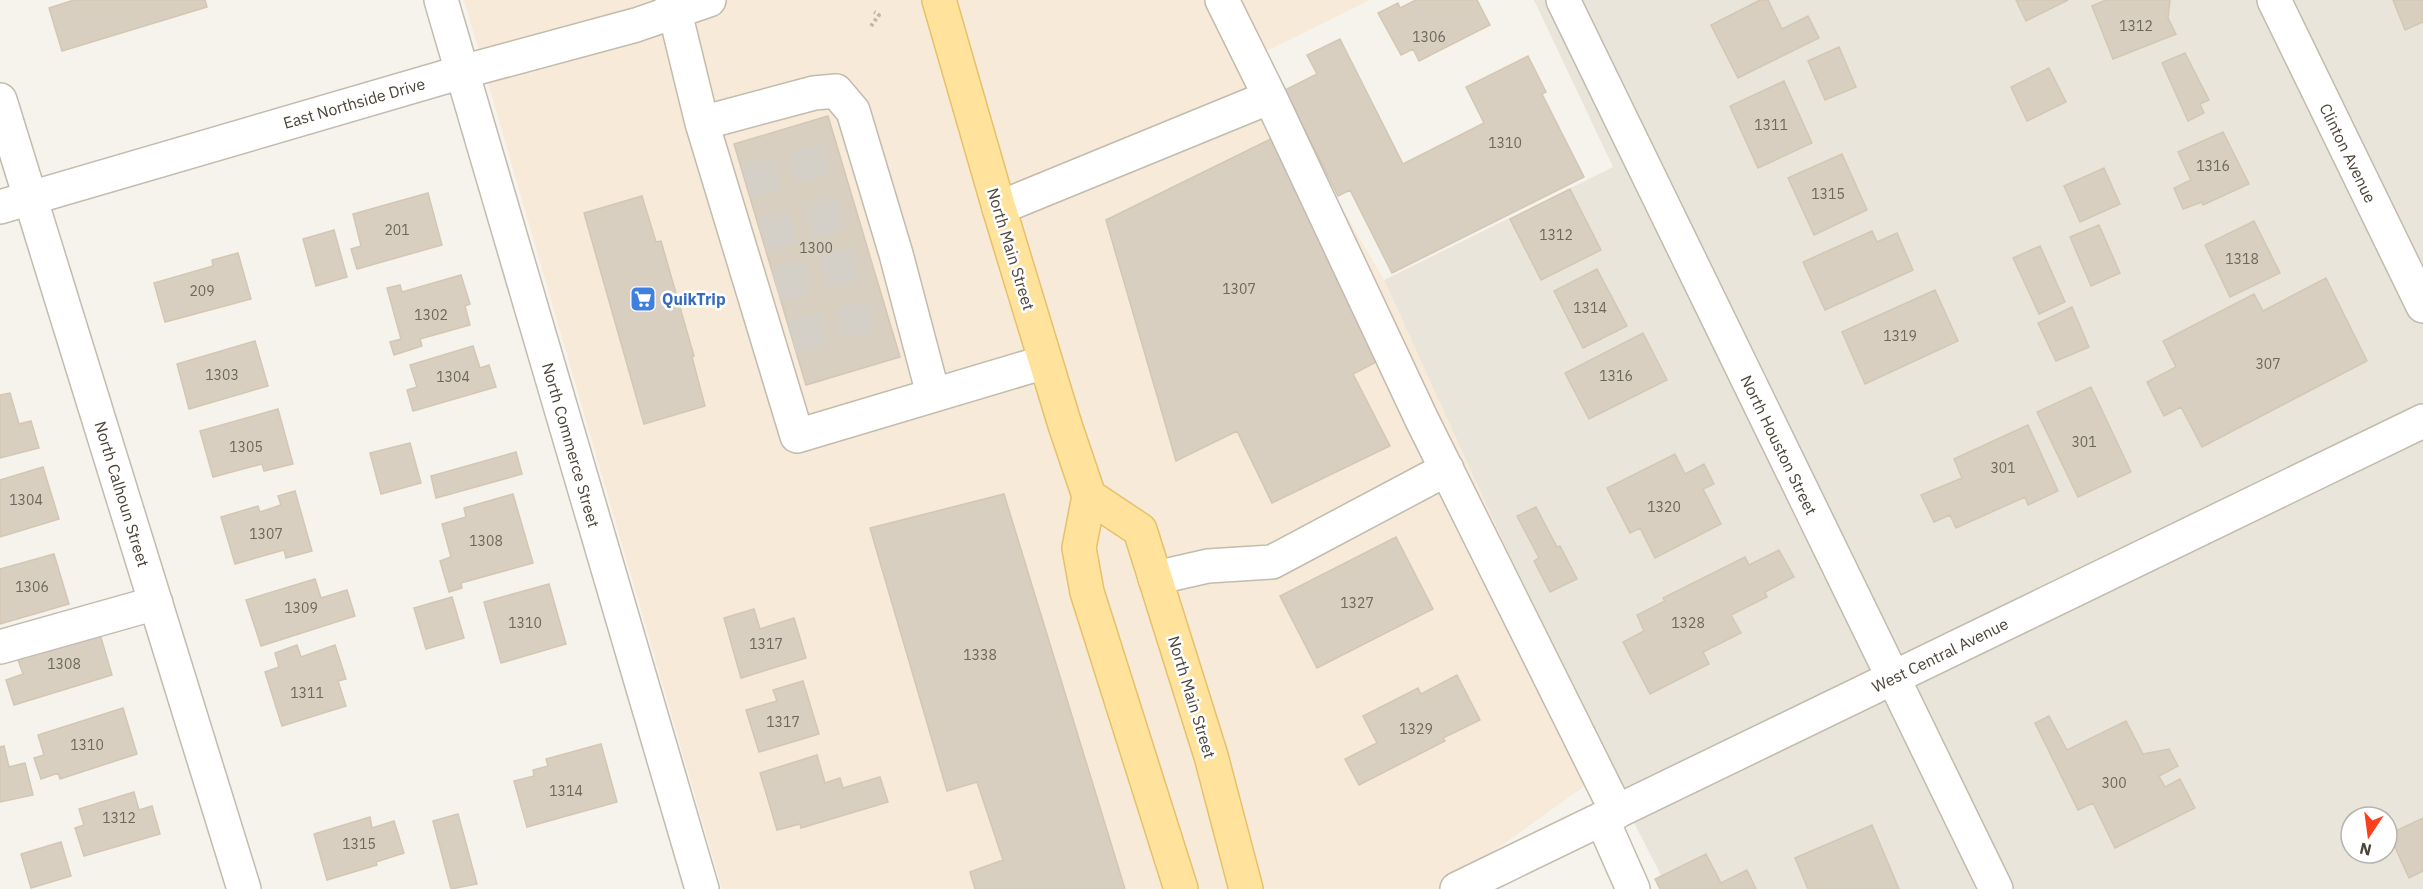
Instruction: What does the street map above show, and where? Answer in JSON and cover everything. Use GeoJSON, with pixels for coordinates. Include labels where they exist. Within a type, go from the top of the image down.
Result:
{"type":"FeatureCollection","features":[{"type":"Feature","properties":{"kind":"main road","name":"North Main Street"},"geometry":{"type":"LineString","coordinates":[[939,0],[1045,362],[1089,496],[1079,548],[1087,592],[1181,889]]}},
{"type":"Feature","properties":{"kind":"main road","name":"North Main Street"},"geometry":{"type":"LineString","coordinates":[[1089,496],[1140,530],[1211,756],[1246,889]]}},
{"type":"Feature","properties":{"kind":"street","name":"North Commerce Street"},"geometry":{"type":"LineString","coordinates":[[441,0],[702,889]]}},
{"type":"Feature","properties":{"kind":"street","name":"East Northside Drive"},"geometry":{"type":"LineString","coordinates":[[0,207],[462,72],[636,25],[674,6],[709,0]]}},
{"type":"Feature","properties":{"kind":"street"},"geometry":{"type":"LineString","coordinates":[[1222,0],[1447,469],[1609,815],[1633,889]]}},
{"type":"Feature","properties":{"kind":"street","name":"North Houston Street"},"geometry":{"type":"LineString","coordinates":[[1563,0],[1996,889]]}},
{"type":"Feature","properties":{"kind":"street","name":"Clinton Avenue"},"geometry":{"type":"LineString","coordinates":[[2274,0],[2423,306]]}},
{"type":"Feature","properties":{"kind":"street"},"geometry":{"type":"LineString","coordinates":[[674,6],[702,123],[733,185],[765,288],[780,341],[797,436],[1045,362]]}},
{"type":"Feature","properties":{"kind":"street"},"geometry":{"type":"LineString","coordinates":[[702,123],[814,93],[836,91],[853,111],[852,150],[897,307],[933,394]]}},
{"type":"Feature","properties":{"kind":"street"},"geometry":{"type":"LineString","coordinates":[[999,208],[1270,97]]}},
{"type":"Feature","properties":{"kind":"street","name":"North Calhoun Street"},"geometry":{"type":"LineString","coordinates":[[0,100],[244,889]]}},
{"type":"Feature","properties":{"kind":"street","name":"West Central Avenue"},"geometry":{"type":"LineString","coordinates":[[1457,889],[2423,421]]}},
{"type":"Feature","properties":{"kind":"street"},"geometry":{"type":"LineString","coordinates":[[1155,578],[1208,566],[1272,562],[1447,469]]}},
{"type":"Feature","properties":{"kind":"street"},"geometry":{"type":"LineString","coordinates":[[0,647],[156,603]]}},
{"type":"Feature","properties":{"kind":"path"},"geometry":{"type":"LineString","coordinates":[[871,26],[879,15],[874,12]]}},
{"type":"Feature","properties":{"kind":"shaded area"},"geometry":{"type":"Polygon","coordinates":[[[464,0],[1370,0],[1254,57],[1384,280],[1607,770],[1441,889],[722,889],[464,0]]]}},
{"type":"Feature","properties":{"kind":"shaded area"},"geometry":{"type":"Polygon","coordinates":[[[1534,0],[2423,0],[2423,889],[1668,889],[1607,770],[1384,280],[1613,167],[1534,0]]]}},
{"type":"Feature","properties":{"kind":"building"},"geometry":{"type":"Polygon","coordinates":[[[74,0],[205,0],[207,7],[62,51],[49,8],[74,0]]]}},
{"type":"Feature","properties":{"kind":"building"},"geometry":{"type":"Polygon","coordinates":[[[1416,0],[1477,0],[1490,25],[1419,61],[1413,49],[1401,55],[1378,13],[1398,3],[1400,8],[1416,0]]]}},
{"type":"Feature","properties":{"kind":"building"},"geometry":{"type":"Polygon","coordinates":[[[1760,0],[1768,0],[1782,29],[1808,16],[1819,38],[1738,78],[1711,25],[1760,0]]]}},
{"type":"Feature","properties":{"kind":"building"},"geometry":{"type":"Polygon","coordinates":[[[2016,0],[2068,0],[2026,21],[2016,0]]]}},
{"type":"Feature","properties":{"kind":"building"},"geometry":{"type":"Polygon","coordinates":[[[2106,0],[2170,0],[2168,18],[2176,34],[2113,59],[2092,6],[2106,0]]]}},
{"type":"Feature","properties":{"kind":"building"},"geometry":{"type":"Polygon","coordinates":[[[2393,0],[2423,0],[2423,22],[2405,30],[2393,0]]]}},
{"type":"Feature","properties":{"kind":"building"},"geometry":{"type":"Polygon","coordinates":[[[1340,39],[1403,164],[1484,123],[1466,87],[1528,56],[1546,92],[1542,94],[1584,177],[1392,273],[1350,190],[1338,196],[1285,90],[1317,74],[1307,55],[1340,39]]]}},
{"type":"Feature","properties":{"kind":"building"},"geometry":{"type":"Polygon","coordinates":[[[1839,47],[1856,87],[1825,100],[1808,61],[1839,47]]]}},
{"type":"Feature","properties":{"kind":"building"},"geometry":{"type":"Polygon","coordinates":[[[2185,53],[2209,100],[2200,104],[2204,113],[2188,121],[2162,63],[2185,53]]]}},
{"type":"Feature","properties":{"kind":"building"},"geometry":{"type":"Polygon","coordinates":[[[2049,68],[2066,102],[2027,121],[2011,87],[2049,68]]]}},
{"type":"Feature","properties":{"kind":"building"},"geometry":{"type":"Polygon","coordinates":[[[1784,81],[1812,143],[1758,168],[1730,106],[1784,81]]]}},
{"type":"Feature","properties":{"kind":"building"},"geometry":{"type":"Polygon","coordinates":[[[828,116],[900,357],[806,385],[734,144],[828,116]]]}},
{"type":"Feature","properties":{"kind":"building"},"geometry":{"type":"Polygon","coordinates":[[[2223,132],[2249,184],[2203,205],[2202,202],[2183,209],[2174,188],[2191,180],[2178,152],[2223,132]]]}},
{"type":"Feature","properties":{"kind":"building"},"geometry":{"type":"Polygon","coordinates":[[[1279,135],[1384,358],[1353,374],[1390,446],[1272,503],[1237,431],[1176,461],[1106,220],[1279,135]]]}},
{"type":"Feature","properties":{"kind":"building"},"geometry":{"type":"Polygon","coordinates":[[[1842,154],[1867,210],[1814,235],[1788,178],[1842,154]]]}},
{"type":"Feature","properties":{"kind":"building"},"geometry":{"type":"Polygon","coordinates":[[[2104,168],[2120,204],[2080,222],[2064,186],[2104,168]]]}},
{"type":"Feature","properties":{"kind":"building"},"geometry":{"type":"Polygon","coordinates":[[[1570,189],[1601,250],[1541,280],[1510,219],[1570,189]]]}},
{"type":"Feature","properties":{"kind":"building"},"geometry":{"type":"Polygon","coordinates":[[[428,193],[442,245],[357,269],[351,249],[361,246],[353,214],[428,193]]]}},
{"type":"Feature","properties":{"kind":"building","name":"QuikTrip"},"geometry":{"type":"Polygon","coordinates":[[[642,196],[656,242],[661,241],[694,356],[692,357],[705,406],[644,424],[584,213],[642,196]]]}},
{"type":"Feature","properties":{"kind":"building"},"geometry":{"type":"Polygon","coordinates":[[[2254,221],[2280,273],[2230,297],[2205,245],[2254,221]]]}},
{"type":"Feature","properties":{"kind":"building"},"geometry":{"type":"Polygon","coordinates":[[[2099,225],[2120,273],[2091,286],[2070,237],[2099,225]]]}},
{"type":"Feature","properties":{"kind":"building"},"geometry":{"type":"Polygon","coordinates":[[[334,230],[347,277],[316,286],[303,239],[334,230]]]}},
{"type":"Feature","properties":{"kind":"building"},"geometry":{"type":"Polygon","coordinates":[[[1872,231],[1877,242],[1897,233],[1913,270],[1825,310],[1803,262],[1872,231]]]}},
{"type":"Feature","properties":{"kind":"building"},"geometry":{"type":"Polygon","coordinates":[[[2040,246],[2065,302],[2039,314],[2013,258],[2040,246]]]}},
{"type":"Feature","properties":{"kind":"building"},"geometry":{"type":"Polygon","coordinates":[[[238,253],[251,299],[165,322],[154,283],[213,266],[212,260],[238,253]]]}},
{"type":"Feature","properties":{"kind":"building"},"geometry":{"type":"Polygon","coordinates":[[[1597,269],[1627,326],[1583,348],[1554,291],[1597,269]]]}},
{"type":"Feature","properties":{"kind":"building"},"geometry":{"type":"Polygon","coordinates":[[[461,275],[470,304],[465,306],[470,325],[420,339],[422,346],[394,355],[390,342],[401,339],[387,288],[400,285],[402,292],[461,275]]]}},
{"type":"Feature","properties":{"kind":"building"},"geometry":{"type":"Polygon","coordinates":[[[2326,278],[2367,361],[2202,447],[2181,407],[2164,416],[2147,382],[2176,367],[2163,341],[2254,294],[2263,311],[2326,278]]]}},
{"type":"Feature","properties":{"kind":"building"},"geometry":{"type":"Polygon","coordinates":[[[1935,290],[1958,341],[1865,384],[1842,332],[1935,290]]]}},
{"type":"Feature","properties":{"kind":"building"},"geometry":{"type":"Polygon","coordinates":[[[2072,307],[2089,347],[2056,361],[2038,323],[2072,307]]]}},
{"type":"Feature","properties":{"kind":"building"},"geometry":{"type":"Polygon","coordinates":[[[1643,333],[1667,380],[1589,419],[1565,373],[1643,333]]]}},
{"type":"Feature","properties":{"kind":"building"},"geometry":{"type":"Polygon","coordinates":[[[255,341],[268,386],[189,409],[177,364],[255,341]]]}},
{"type":"Feature","properties":{"kind":"building"},"geometry":{"type":"Polygon","coordinates":[[[473,346],[480,368],[489,365],[496,387],[413,411],[407,390],[417,387],[410,365],[473,346]]]}},
{"type":"Feature","properties":{"kind":"building"},"geometry":{"type":"Polygon","coordinates":[[[2091,387],[2131,472],[2078,497],[2037,412],[2091,387]]]}},
{"type":"Feature","properties":{"kind":"building"},"geometry":{"type":"Polygon","coordinates":[[[10,393],[19,424],[31,421],[39,448],[0,458],[0,395],[10,393]]]}},
{"type":"Feature","properties":{"kind":"building"},"geometry":{"type":"Polygon","coordinates":[[[278,409],[293,464],[264,471],[262,464],[213,477],[200,431],[278,409]]]}},
{"type":"Feature","properties":{"kind":"building"},"geometry":{"type":"Polygon","coordinates":[[[2028,425],[2058,491],[2028,505],[2025,497],[1956,528],[1950,515],[1934,522],[1921,495],[1962,478],[1954,459],[2028,425]]]}},
{"type":"Feature","properties":{"kind":"building"},"geometry":{"type":"Polygon","coordinates":[[[410,443],[421,483],[381,494],[370,453],[410,443]]]}},
{"type":"Feature","properties":{"kind":"building"},"geometry":{"type":"Polygon","coordinates":[[[516,452],[522,474],[436,498],[431,476],[516,452]]]}},
{"type":"Feature","properties":{"kind":"building"},"geometry":{"type":"Polygon","coordinates":[[[1675,454],[1685,474],[1704,464],[1714,484],[1703,489],[1721,524],[1655,558],[1640,528],[1630,533],[1607,488],[1675,454]]]}},
{"type":"Feature","properties":{"kind":"building"},"geometry":{"type":"Polygon","coordinates":[[[43,467],[59,519],[0,537],[0,480],[43,467]]]}},
{"type":"Feature","properties":{"kind":"building"},"geometry":{"type":"Polygon","coordinates":[[[295,491],[312,551],[286,558],[284,550],[235,564],[221,517],[258,506],[260,512],[281,505],[278,496],[295,491]]]}},
{"type":"Feature","properties":{"kind":"building"},"geometry":{"type":"Polygon","coordinates":[[[513,494],[533,563],[461,583],[462,588],[449,592],[440,561],[451,557],[442,524],[466,517],[464,508],[513,494]]]}},
{"type":"Feature","properties":{"kind":"building"},"geometry":{"type":"Polygon","coordinates":[[[1004,494],[1125,889],[975,889],[970,872],[1003,860],[977,782],[947,791],[870,528],[1004,494]]]}},
{"type":"Feature","properties":{"kind":"building"},"geometry":{"type":"Polygon","coordinates":[[[1536,507],[1577,579],[1550,592],[1534,561],[1539,558],[1517,516],[1536,507]]]}},
{"type":"Feature","properties":{"kind":"building"},"geometry":{"type":"Polygon","coordinates":[[[1396,537],[1433,609],[1317,668],[1280,596],[1396,537]]]}},
{"type":"Feature","properties":{"kind":"building"},"geometry":{"type":"Polygon","coordinates":[[[1779,550],[1794,577],[1765,592],[1767,597],[1731,615],[1741,633],[1703,652],[1709,664],[1650,694],[1623,642],[1644,631],[1637,615],[1665,601],[1663,598],[1745,557],[1749,565],[1779,550]]]}},
{"type":"Feature","properties":{"kind":"building"},"geometry":{"type":"Polygon","coordinates":[[[54,554],[69,604],[0,624],[0,569],[54,554]]]}},
{"type":"Feature","properties":{"kind":"building"},"geometry":{"type":"Polygon","coordinates":[[[315,579],[321,598],[347,590],[355,616],[261,646],[246,600],[315,579]]]}},
{"type":"Feature","properties":{"kind":"building"},"geometry":{"type":"Polygon","coordinates":[[[549,584],[566,644],[501,663],[484,602],[549,584]]]}},
{"type":"Feature","properties":{"kind":"building"},"geometry":{"type":"Polygon","coordinates":[[[452,597],[464,638],[426,649],[414,608],[452,597]]]}},
{"type":"Feature","properties":{"kind":"building"},"geometry":{"type":"Polygon","coordinates":[[[754,609],[760,629],[794,618],[806,658],[741,678],[724,618],[754,609]]]}},
{"type":"Feature","properties":{"kind":"building"},"geometry":{"type":"Polygon","coordinates":[[[100,634],[112,675],[14,705],[6,680],[23,674],[16,654],[100,634]]]}},
{"type":"Feature","properties":{"kind":"building"},"geometry":{"type":"Polygon","coordinates":[[[297,645],[301,657],[335,645],[346,679],[338,681],[346,706],[282,726],[265,672],[279,667],[275,653],[297,645]]]}},
{"type":"Feature","properties":{"kind":"building"},"geometry":{"type":"Polygon","coordinates":[[[1457,675],[1480,720],[1443,738],[1445,741],[1359,785],[1345,759],[1377,743],[1363,716],[1418,688],[1421,694],[1457,675]]]}},
{"type":"Feature","properties":{"kind":"building"},"geometry":{"type":"Polygon","coordinates":[[[803,681],[819,734],[759,752],[746,710],[777,701],[773,690],[803,681]]]}},
{"type":"Feature","properties":{"kind":"building"},"geometry":{"type":"Polygon","coordinates":[[[123,708],[137,754],[60,779],[58,773],[41,779],[34,758],[44,755],[38,735],[123,708]]]}},
{"type":"Feature","properties":{"kind":"building"},"geometry":{"type":"Polygon","coordinates":[[[2049,716],[2067,750],[2126,721],[2143,754],[2169,749],[2178,766],[2159,776],[2165,787],[2180,779],[2195,808],[2115,848],[2093,803],[2078,810],[2035,723],[2049,716]]]}},
{"type":"Feature","properties":{"kind":"building"},"geometry":{"type":"Polygon","coordinates":[[[601,744],[617,802],[527,827],[514,781],[534,776],[533,770],[548,766],[546,759],[601,744]]]}},
{"type":"Feature","properties":{"kind":"building"},"geometry":{"type":"Polygon","coordinates":[[[4,746],[9,767],[25,763],[33,795],[0,802],[0,747],[4,746]]]}},
{"type":"Feature","properties":{"kind":"building"},"geometry":{"type":"Polygon","coordinates":[[[817,755],[825,783],[840,778],[843,788],[880,777],[888,802],[801,828],[800,824],[777,830],[760,773],[817,755]]]}},
{"type":"Feature","properties":{"kind":"building"},"geometry":{"type":"Polygon","coordinates":[[[134,792],[139,810],[152,806],[160,834],[84,856],[75,828],[84,825],[79,809],[134,792]]]}},
{"type":"Feature","properties":{"kind":"building"},"geometry":{"type":"Polygon","coordinates":[[[458,814],[477,884],[451,889],[433,821],[458,814]]]}},
{"type":"Feature","properties":{"kind":"building"},"geometry":{"type":"Polygon","coordinates":[[[370,817],[372,828],[394,821],[404,853],[376,862],[377,865],[327,880],[314,834],[370,817]]]}},
{"type":"Feature","properties":{"kind":"building"},"geometry":{"type":"Polygon","coordinates":[[[2423,818],[2423,871],[2409,878],[2399,856],[2399,829],[2423,818]]]}},
{"type":"Feature","properties":{"kind":"building"},"geometry":{"type":"Polygon","coordinates":[[[1872,825],[1899,889],[1808,889],[1795,858],[1872,825]]]}},
{"type":"Feature","properties":{"kind":"building"},"geometry":{"type":"Polygon","coordinates":[[[61,842],[71,876],[31,888],[21,854],[61,842]]]}},
{"type":"Feature","properties":{"kind":"building"},"geometry":{"type":"Polygon","coordinates":[[[1706,854],[1721,883],[1747,870],[1756,889],[1660,889],[1655,879],[1706,854]]]}},
{"type":"Feature","properties":{"kind":"tunnel"},"geometry":{"type":"LineString","coordinates":[[746,182],[840,154]]}},
{"type":"Feature","properties":{"kind":"tunnel"},"geometry":{"type":"LineString","coordinates":[[762,236],[856,208]]}},
{"type":"Feature","properties":{"kind":"tunnel"},"geometry":{"type":"LineString","coordinates":[[776,285],[871,259]]}},
{"type":"Feature","properties":{"kind":"tunnel"},"geometry":{"type":"LineString","coordinates":[[792,337],[886,311]]}},
{"type":"Feature","properties":{"kind":"place","name":"QuikTrip"},"geometry":{"type":"Point","coordinates":[643,299]}}]}
